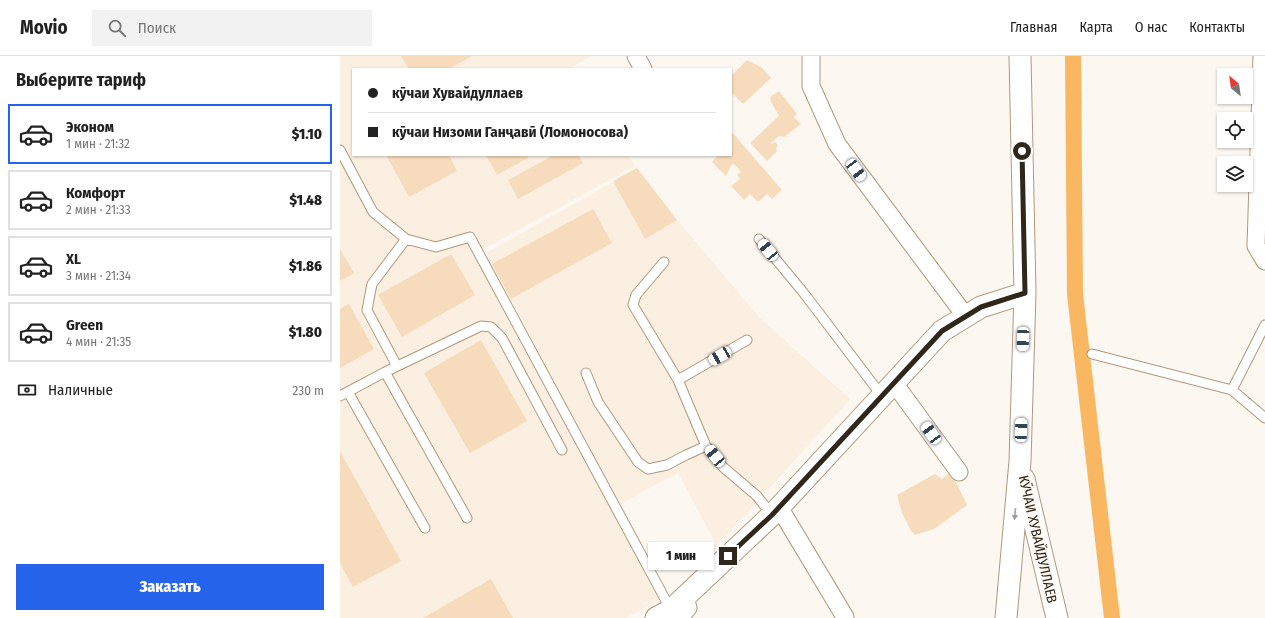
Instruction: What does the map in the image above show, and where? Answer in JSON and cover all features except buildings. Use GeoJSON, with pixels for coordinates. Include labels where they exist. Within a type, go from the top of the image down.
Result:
{"type":"FeatureCollection","features":[{"type":"Feature","properties":{"kind":"street"},"geometry":{"type":"LineString","coordinates":[[636,56],[642,68]]}},
{"type":"Feature","properties":{"kind":"street"},"geometry":{"type":"LineString","coordinates":[[811,56],[811,86],[836,144],[961,310],[967,315]]}},
{"type":"Feature","properties":{"kind":"street","name":"КӮЧАИ ХУВАЙДУЛЛАЕВ"},"geometry":{"type":"LineString","coordinates":[[1006,618],[1020,461],[1025,293],[1020,56]]}},
{"type":"Feature","properties":{"kind":"street"},"geometry":{"type":"LineString","coordinates":[[1262,56],[1256,246],[1265,261]]}},
{"type":"Feature","properties":{"kind":"street"},"geometry":{"type":"LineString","coordinates":[[673,611],[775,511],[942,331],[981,307],[1025,293]]}},
{"type":"Feature","properties":{"kind":"street"},"geometry":{"type":"LineString","coordinates":[[888,389],[958,472]]}},
{"type":"Feature","properties":{"kind":"street","name":"КӮЧАИ ХУВАЙДУЛЛАЕВ"},"geometry":{"type":"LineString","coordinates":[[1020,461],[1057,618]]}},
{"type":"Feature","properties":{"kind":"street"},"geometry":{"type":"LineString","coordinates":[[775,511],[845,617]]}},
{"type":"Feature","properties":{"kind":"lane"},"geometry":{"type":"LineString","coordinates":[[340,150],[373,212],[406,239],[436,247],[470,237],[673,611]]}},
{"type":"Feature","properties":{"kind":"lane"},"geometry":{"type":"LineString","coordinates":[[397,366],[367,310],[372,284],[406,239]]}},
{"type":"Feature","properties":{"kind":"lane"},"geometry":{"type":"LineString","coordinates":[[759,239],[888,389]]}},
{"type":"Feature","properties":{"kind":"lane"},"geometry":{"type":"LineString","coordinates":[[664,262],[636,295],[633,305],[678,380],[706,446],[723,467],[775,511]]}},
{"type":"Feature","properties":{"kind":"lane"},"geometry":{"type":"LineString","coordinates":[[1232,390],[1265,325]]}},
{"type":"Feature","properties":{"kind":"lane"},"geometry":{"type":"LineString","coordinates":[[425,528],[344,394],[397,366],[481,326],[491,327],[502,338],[562,450]]}},
{"type":"Feature","properties":{"kind":"lane"},"geometry":{"type":"LineString","coordinates":[[678,380],[747,340]]}},
{"type":"Feature","properties":{"kind":"lane"},"geometry":{"type":"LineString","coordinates":[[1092,354],[1232,390],[1265,418]]}},
{"type":"Feature","properties":{"kind":"lane"},"geometry":{"type":"LineString","coordinates":[[385,372],[467,518]]}},
{"type":"Feature","properties":{"kind":"lane"},"geometry":{"type":"LineString","coordinates":[[586,373],[598,402],[638,462],[648,470],[667,465],[706,446]]}},
{"type":"Feature","properties":{"kind":"shaded area"},"geometry":{"type":"Polygon","coordinates":[[[340,56],[591,56],[571,68],[352,68],[352,156],[629,156],[635,166],[480,251],[659,600],[626,618],[340,618],[340,56]]]}},
{"type":"Feature","properties":{"kind":"shaded area"},"geometry":{"type":"Polygon","coordinates":[[[635,170],[759,317],[850,399],[717,546],[678,473],[620,504],[486,253],[635,170]]]}},
{"type":"Feature","properties":{"kind":"waterway"},"geometry":{"type":"LineString","coordinates":[[1073,56],[1075,294],[1112,618]]}},
{"type":"Feature","properties":{"kind":"route"},"geometry":{"type":"LineString","coordinates":[[728,556],[772,515],[942,331],[981,307],[1025,293],[1022,151]]}}]}
